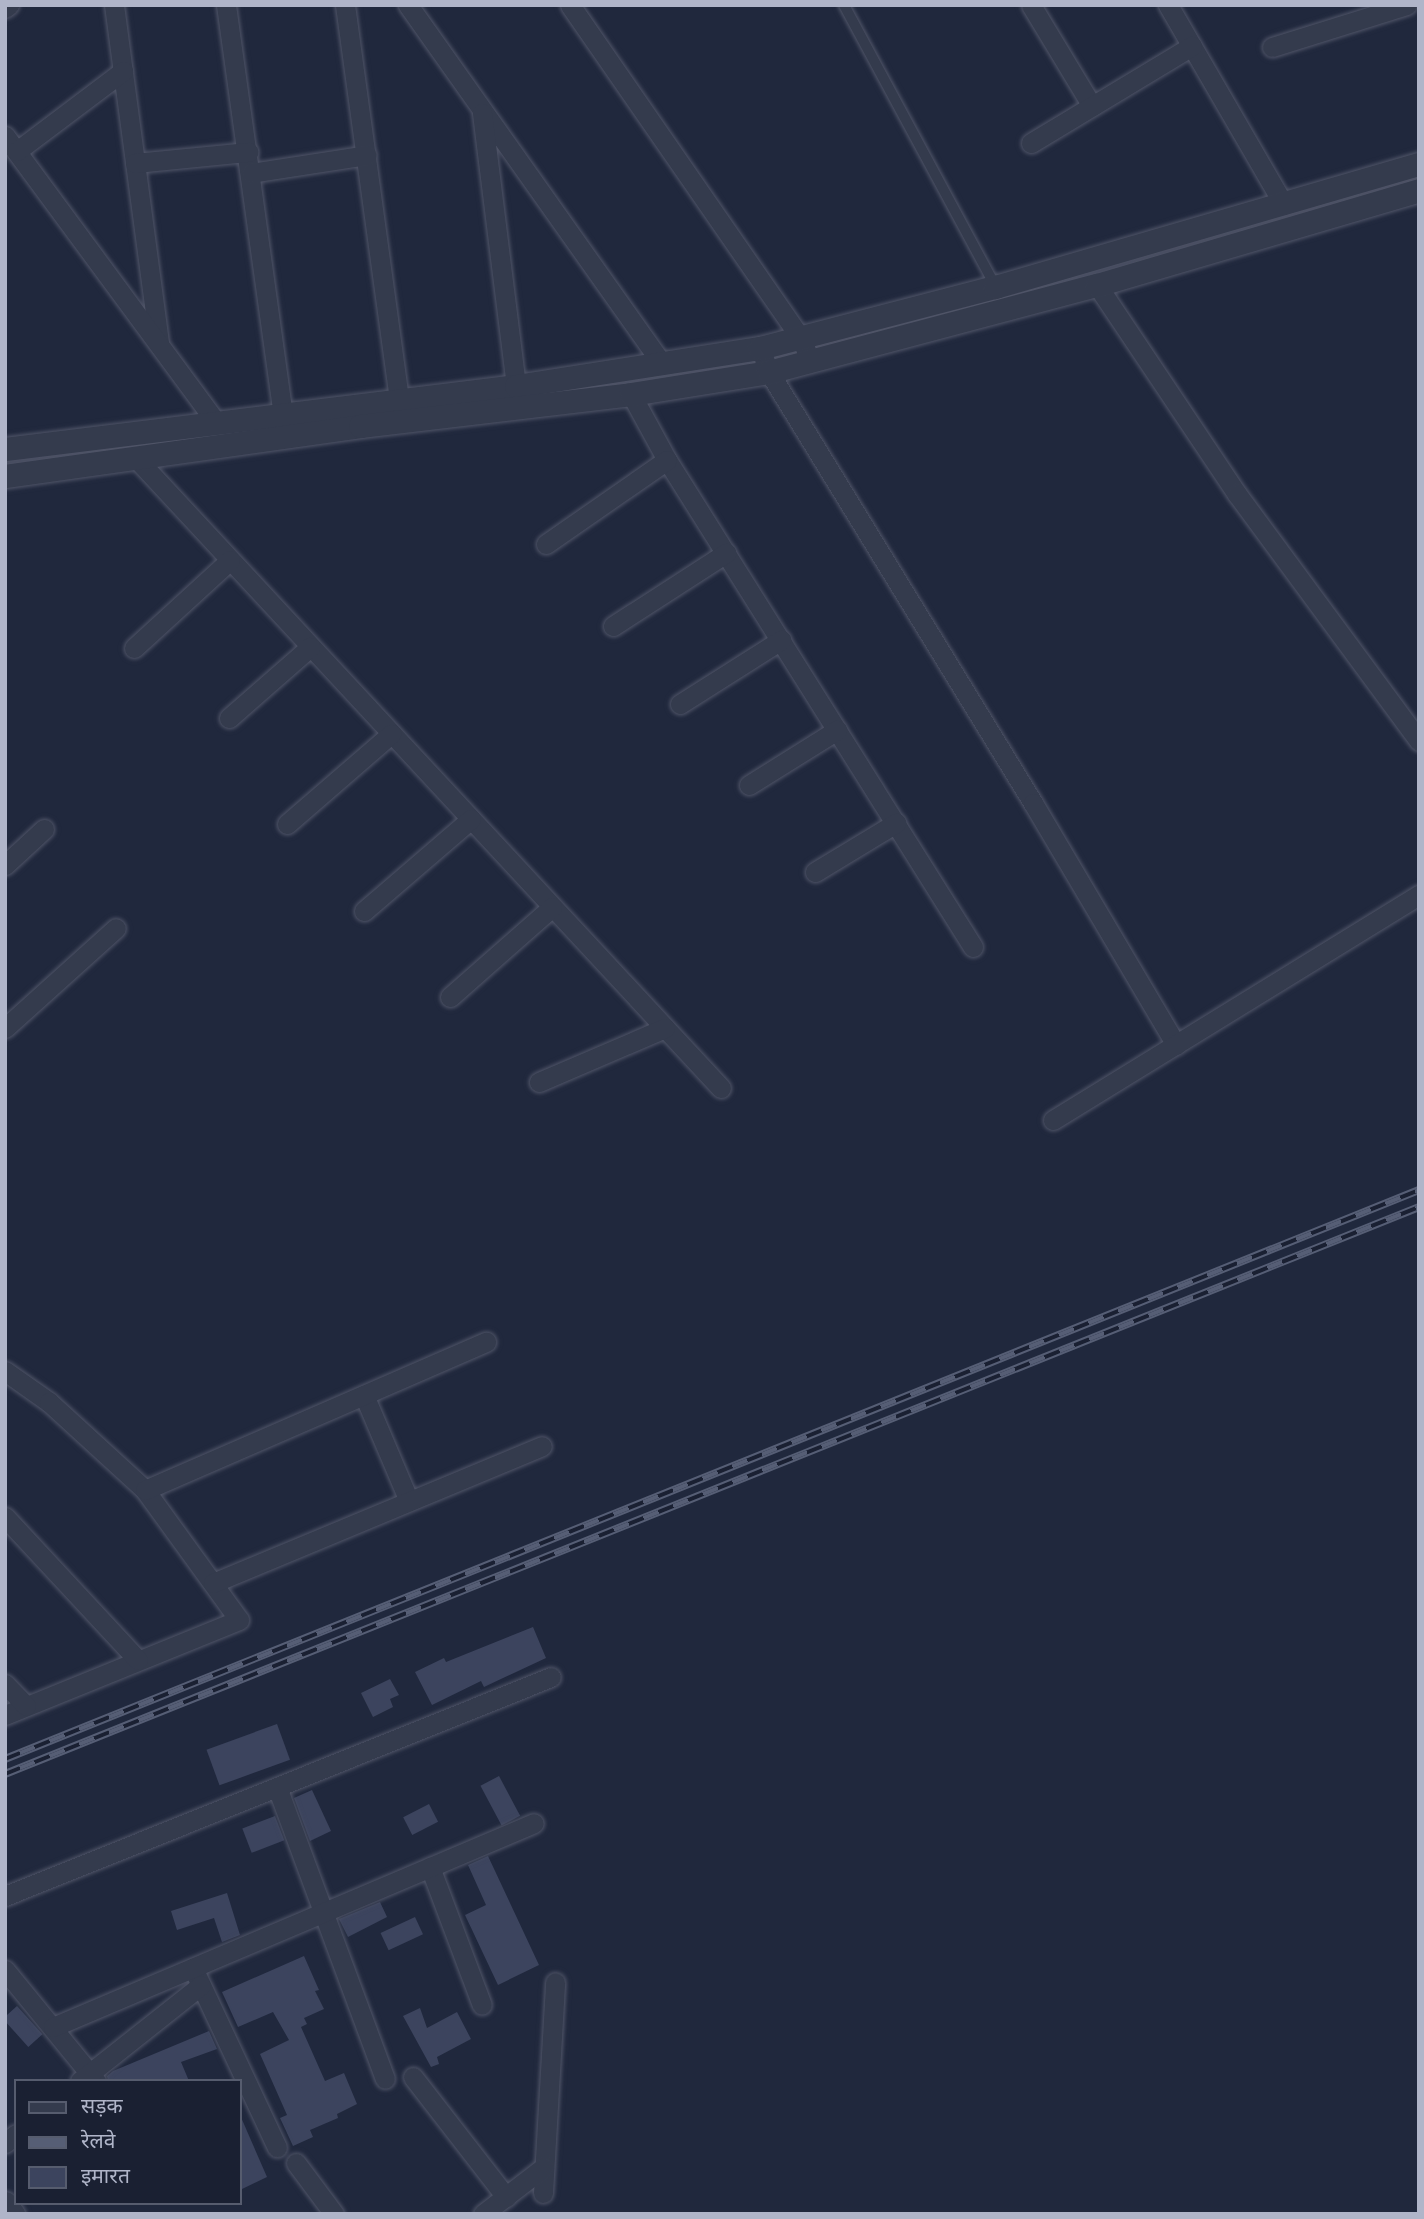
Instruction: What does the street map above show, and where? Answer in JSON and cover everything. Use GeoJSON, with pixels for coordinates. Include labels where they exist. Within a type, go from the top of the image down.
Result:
{"type":"FeatureCollection","features":[{"type":"Feature","properties":{"kind":"street"},"geometry":{"type":"LineString","coordinates":[[114,5],[160,348]]}},
{"type":"Feature","properties":{"kind":"street"},"geometry":{"type":"LineString","coordinates":[[226,5],[283,415]]}},
{"type":"Feature","properties":{"kind":"street"},"geometry":{"type":"LineString","coordinates":[[345,5],[399,398]]}},
{"type":"Feature","properties":{"kind":"street"},"geometry":{"type":"LineString","coordinates":[[408,5],[660,361]]}},
{"type":"Feature","properties":{"kind":"street"},"geometry":{"type":"LineString","coordinates":[[570,5],[806,350]]}},
{"type":"Feature","properties":{"kind":"street"},"geometry":{"type":"LineString","coordinates":[[1031,5],[1092,106]]}},
{"type":"Feature","properties":{"kind":"street"},"geometry":{"type":"LineString","coordinates":[[1168,5],[1284,205]]}},
{"type":"Feature","properties":{"kind":"street"},"geometry":{"type":"LineString","coordinates":[[1272,47],[1407,5]]}},
{"type":"Feature","properties":{"kind":"street"},"geometry":{"type":"LineString","coordinates":[[1031,142],[1192,46]]}},
{"type":"Feature","properties":{"kind":"street"},"geometry":{"type":"LineString","coordinates":[[123,71],[11,143],[216,422]]}},
{"type":"Feature","properties":{"kind":"street"},"geometry":{"type":"LineString","coordinates":[[482,110],[516,386]]}},
{"type":"Feature","properties":{"kind":"street"},"geometry":{"type":"LineString","coordinates":[[135,163],[248,152]]}},
{"type":"Feature","properties":{"kind":"street"},"geometry":{"type":"LineString","coordinates":[[251,173],[367,155]]}},
{"type":"Feature","properties":{"kind":"street"},"geometry":{"type":"LineString","coordinates":[[5,475],[360,426],[631,394],[769,372],[806,350],[995,286],[1419,164]]}},
{"type":"Feature","properties":{"kind":"street"},"geometry":{"type":"LineString","coordinates":[[5,449],[399,398],[516,386],[660,361],[760,348],[806,350],[1097,285],[1419,190]]}},
{"type":"Feature","properties":{"kind":"street"},"geometry":{"type":"LineString","coordinates":[[1097,285],[1237,494],[1419,741]]}},
{"type":"Feature","properties":{"kind":"street"},"geometry":{"type":"LineString","coordinates":[[760,348],[769,372],[1033,803],[1176,1045]]}},
{"type":"Feature","properties":{"kind":"street"},"geometry":{"type":"LineString","coordinates":[[631,394],[667,460],[973,947]]}},
{"type":"Feature","properties":{"kind":"street"},"geometry":{"type":"LineString","coordinates":[[135,457],[721,1088]]}},
{"type":"Feature","properties":{"kind":"street"},"geometry":{"type":"LineString","coordinates":[[546,544],[667,460]]}},
{"type":"Feature","properties":{"kind":"street"},"geometry":{"type":"LineString","coordinates":[[613,626],[726,553]]}},
{"type":"Feature","properties":{"kind":"street"},"geometry":{"type":"LineString","coordinates":[[134,648],[230,560]]}},
{"type":"Feature","properties":{"kind":"street"},"geometry":{"type":"LineString","coordinates":[[680,704],[780,640]]}},
{"type":"Feature","properties":{"kind":"street"},"geometry":{"type":"LineString","coordinates":[[229,718],[310,647]]}},
{"type":"Feature","properties":{"kind":"street"},"geometry":{"type":"LineString","coordinates":[[749,785],[837,730]]}},
{"type":"Feature","properties":{"kind":"street"},"geometry":{"type":"LineString","coordinates":[[287,824],[391,734]]}},
{"type":"Feature","properties":{"kind":"street"},"geometry":{"type":"LineString","coordinates":[[364,911],[471,819]]}},
{"type":"Feature","properties":{"kind":"street"},"geometry":{"type":"LineString","coordinates":[[815,872],[896,823]]}},
{"type":"Feature","properties":{"kind":"street"},"geometry":{"type":"LineString","coordinates":[[5,865],[44,830]]}},
{"type":"Feature","properties":{"kind":"street"},"geometry":{"type":"LineString","coordinates":[[1053,1120],[1419,895]]}},
{"type":"Feature","properties":{"kind":"street"},"geometry":{"type":"LineString","coordinates":[[450,997],[552,907]]}},
{"type":"Feature","properties":{"kind":"street"},"geometry":{"type":"LineString","coordinates":[[5,1028],[116,928]]}},
{"type":"Feature","properties":{"kind":"street"},"geometry":{"type":"LineString","coordinates":[[539,1082],[665,1028]]}},
{"type":"Feature","properties":{"kind":"street"},"geometry":{"type":"LineString","coordinates":[[145,1490],[486,1342]]}},
{"type":"Feature","properties":{"kind":"street"},"geometry":{"type":"LineString","coordinates":[[5,1371],[50,1402],[145,1490],[239,1620],[5,1714]]}},
{"type":"Feature","properties":{"kind":"street"},"geometry":{"type":"LineString","coordinates":[[364,1395],[410,1501]]}},
{"type":"Feature","properties":{"kind":"street"},"geometry":{"type":"LineString","coordinates":[[213,1583],[542,1446]]}},
{"type":"Feature","properties":{"kind":"street"},"geometry":{"type":"LineString","coordinates":[[5,1517],[138,1660]]}},
{"type":"Feature","properties":{"kind":"street"},"geometry":{"type":"LineString","coordinates":[[5,1896],[551,1677]]}},
{"type":"Feature","properties":{"kind":"street"},"geometry":{"type":"LineString","coordinates":[[5,1684],[26,1706]]}},
{"type":"Feature","properties":{"kind":"street"},"geometry":{"type":"LineString","coordinates":[[277,1787],[385,2079]]}},
{"type":"Feature","properties":{"kind":"street"},"geometry":{"type":"LineString","coordinates":[[53,2028],[197,1977],[323,1913],[534,1823]]}},
{"type":"Feature","properties":{"kind":"street"},"geometry":{"type":"LineString","coordinates":[[430,1867],[482,2005]]}},
{"type":"Feature","properties":{"kind":"street"},"geometry":{"type":"LineString","coordinates":[[5,1970],[53,2028],[89,2078],[197,1977]]}},
{"type":"Feature","properties":{"kind":"street"},"geometry":{"type":"LineString","coordinates":[[197,1977],[278,2147]]}},
{"type":"Feature","properties":{"kind":"street"},"geometry":{"type":"LineString","coordinates":[[543,2193],[555,1982]]}},
{"type":"Feature","properties":{"kind":"street"},"geometry":{"type":"LineString","coordinates":[[413,2077],[506,2197]]}},
{"type":"Feature","properties":{"kind":"street"},"geometry":{"type":"LineString","coordinates":[[296,2163],[334,2214]]}},
{"type":"Feature","properties":{"kind":"street"},"geometry":{"type":"LineString","coordinates":[[483,2214],[544,2167]]}},
{"type":"Feature","properties":{"kind":"street"},"geometry":{"type":"LineString","coordinates":[[5,2203],[13,2214]]}},
{"type":"Feature","properties":{"kind":"lane"},"geometry":{"type":"LineString","coordinates":[[844,5],[995,286]]}},
{"type":"Feature","properties":{"kind":"building"},"geometry":{"type":"Polygon","coordinates":[[[533,1627],[546,1658],[484,1687],[481,1681],[432,1705],[415,1672],[444,1658],[446,1662],[533,1627]]]}},
{"type":"Feature","properties":{"kind":"building"},"geometry":{"type":"Polygon","coordinates":[[[390,1679],[399,1695],[390,1699],[393,1707],[373,1717],[361,1693],[390,1679]]]}},
{"type":"Feature","properties":{"kind":"building"},"geometry":{"type":"Polygon","coordinates":[[[277,1724],[290,1760],[220,1785],[207,1750],[277,1724]]]}},
{"type":"Feature","properties":{"kind":"building"},"geometry":{"type":"Polygon","coordinates":[[[499,1776],[520,1816],[502,1826],[480,1786],[499,1776]]]}},
{"type":"Feature","properties":{"kind":"building"},"geometry":{"type":"Polygon","coordinates":[[[312,1790],[331,1831],[310,1841],[294,1798],[312,1790]]]}},
{"type":"Feature","properties":{"kind":"building"},"geometry":{"type":"Polygon","coordinates":[[[429,1804],[438,1822],[412,1835],[403,1817],[429,1804]]]}},
{"type":"Feature","properties":{"kind":"building"},"geometry":{"type":"Polygon","coordinates":[[[275,1816],[284,1840],[252,1853],[242,1829],[275,1816]]]}},
{"type":"Feature","properties":{"kind":"building"},"geometry":{"type":"Polygon","coordinates":[[[488,1856],[539,1965],[498,1985],[465,1915],[486,1905],[468,1865],[488,1856]]]}},
{"type":"Feature","properties":{"kind":"building"},"geometry":{"type":"Polygon","coordinates":[[[227,1893],[240,1935],[222,1942],[214,1918],[177,1930],[171,1911],[227,1893]]]}},
{"type":"Feature","properties":{"kind":"building"},"geometry":{"type":"Polygon","coordinates":[[[380,1902],[387,1917],[348,1937],[339,1919],[380,1902]]]}},
{"type":"Feature","properties":{"kind":"building"},"geometry":{"type":"Polygon","coordinates":[[[415,1917],[423,1934],[389,1950],[381,1933],[415,1917]]]}},
{"type":"Feature","properties":{"kind":"building"},"geometry":{"type":"Polygon","coordinates":[[[304,1956],[324,2009],[304,2018],[307,2024],[301,2027],[325,2081],[344,2073],[357,2104],[337,2114],[338,2118],[310,2130],[313,2137],[293,2146],[280,2118],[287,2115],[260,2054],[289,2040],[273,2012],[238,2027],[222,1992],[304,1956]]]}},
{"type":"Feature","properties":{"kind":"building"},"geometry":{"type":"Polygon","coordinates":[[[17,2006],[42,2034],[28,2047],[5,2021],[5,2017],[17,2006]]]}},
{"type":"Feature","properties":{"kind":"building"},"geometry":{"type":"Polygon","coordinates":[[[420,2008],[427,2028],[457,2012],[471,2039],[437,2057],[439,2064],[431,2067],[403,2016],[420,2008]]]}},
{"type":"Feature","properties":{"kind":"building"},"geometry":{"type":"Polygon","coordinates":[[[209,2031],[217,2049],[181,2062],[188,2079],[108,2079],[107,2076],[113,2071],[209,2031]]]}},
{"type":"Feature","properties":{"kind":"building"},"geometry":{"type":"Polygon","coordinates":[[[242,2120],[267,2177],[242,2189],[242,2120]]]}},
{"type":"Feature","properties":{"kind":"railway"},"geometry":{"type":"LineString","coordinates":[[5,1759],[1419,1190]]}},
{"type":"Feature","properties":{"kind":"railway"},"geometry":{"type":"LineString","coordinates":[[5,1774],[1419,1207]]}}]}
